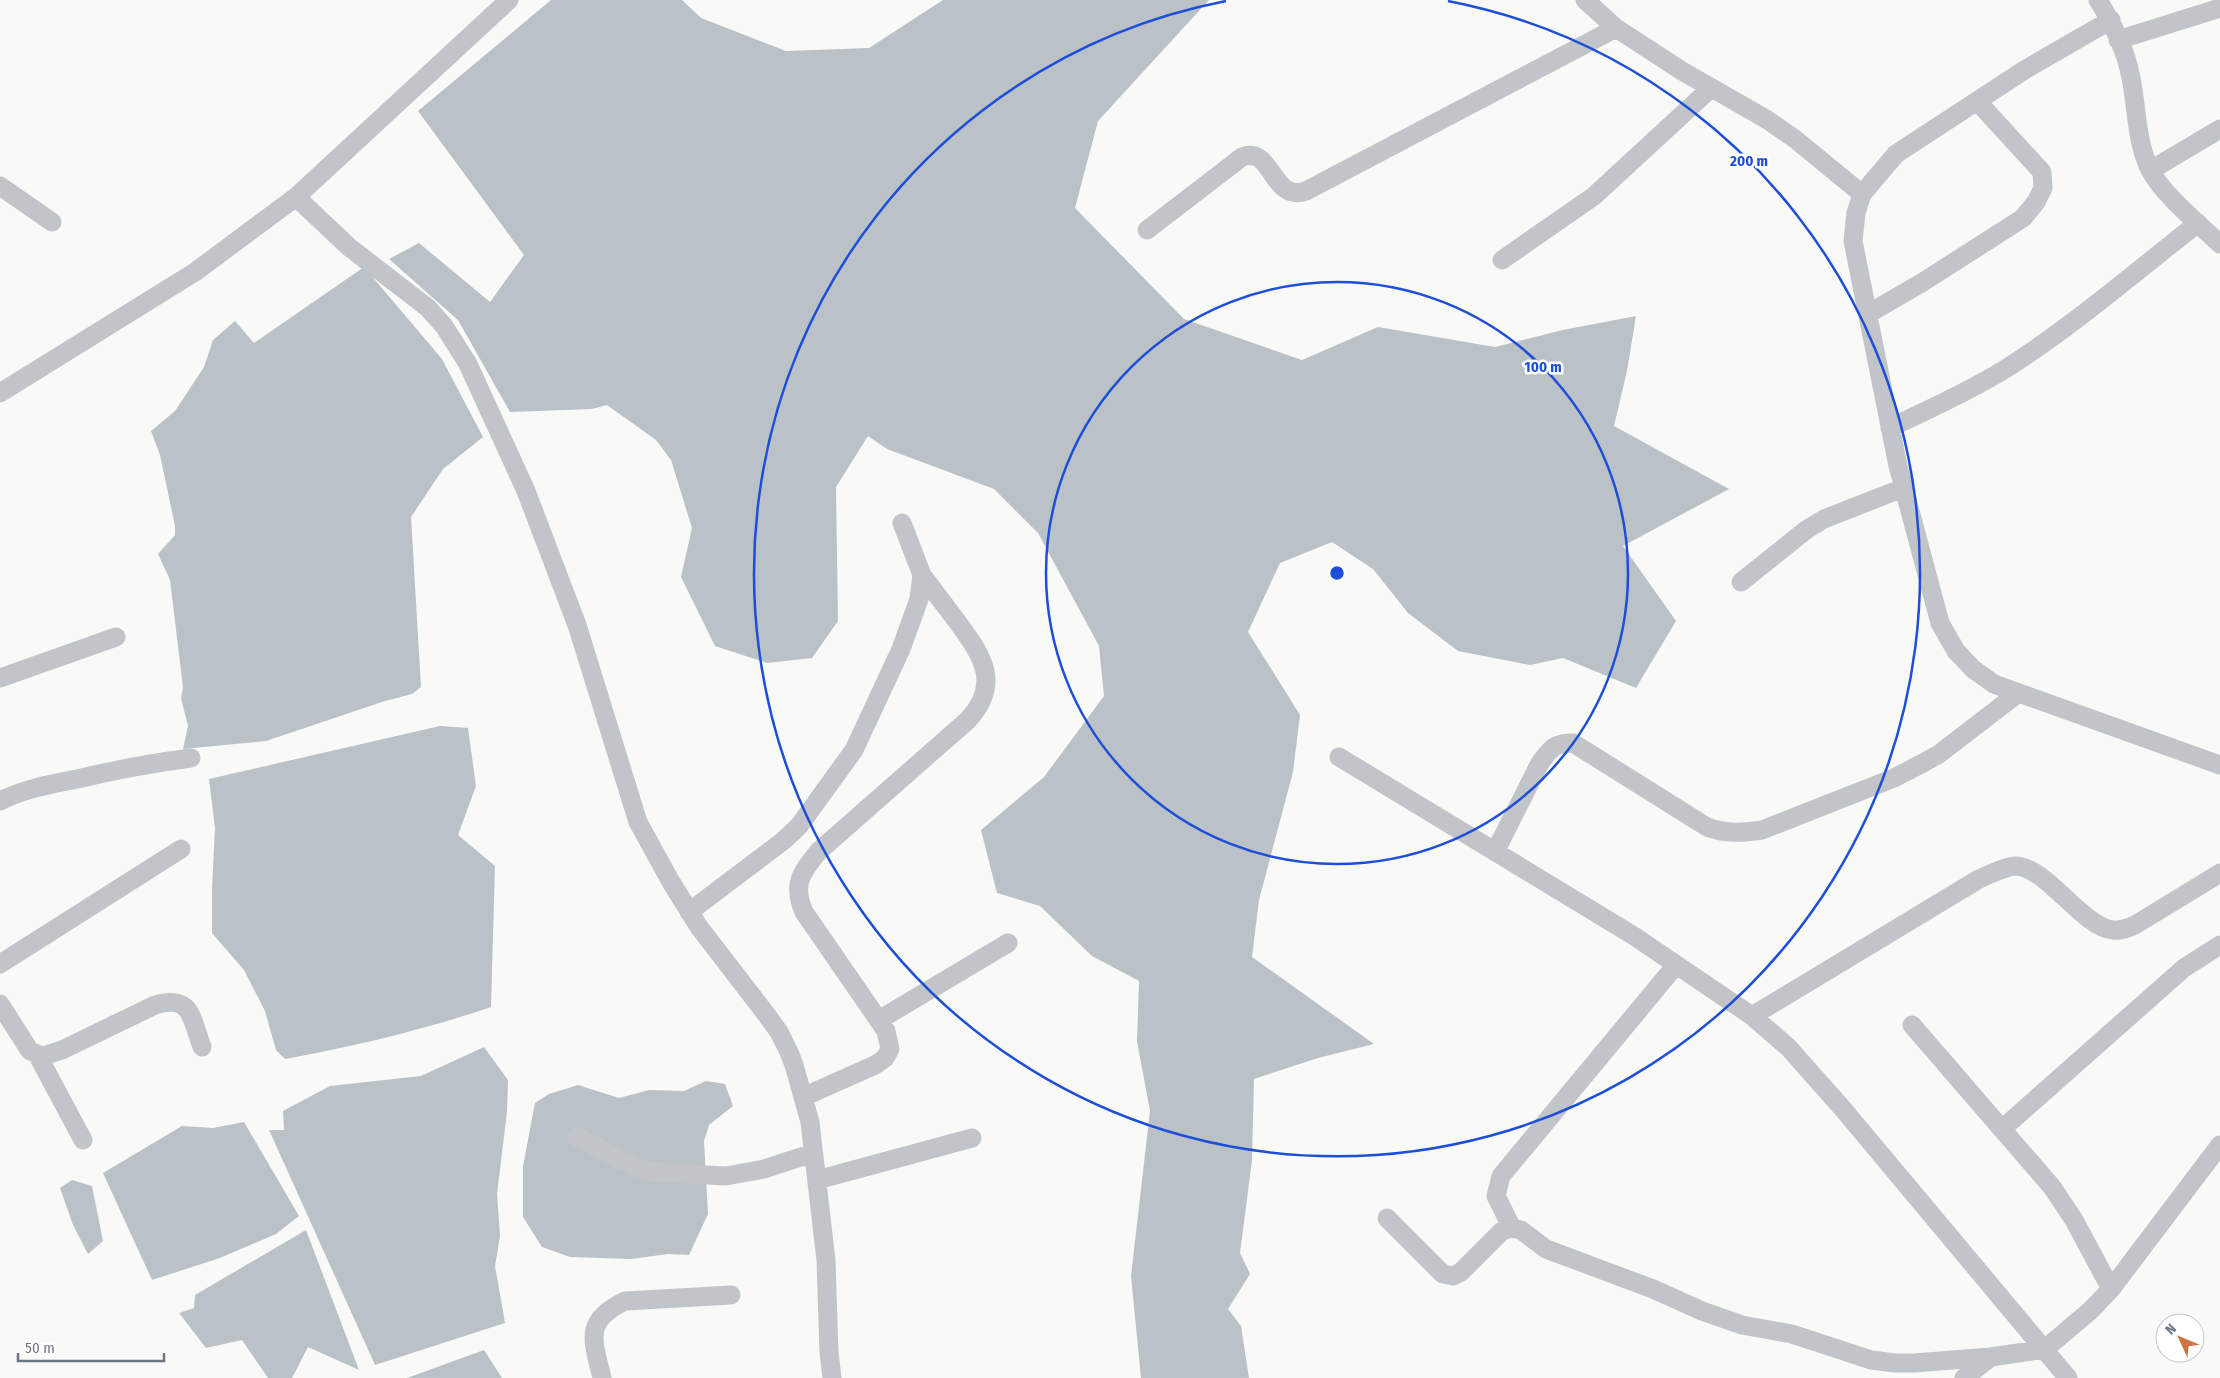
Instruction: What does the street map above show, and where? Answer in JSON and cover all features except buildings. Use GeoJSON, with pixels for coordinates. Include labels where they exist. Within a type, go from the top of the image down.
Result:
{"type":"FeatureCollection","features":[{"type":"Feature","properties":{"kind":"street"},"geometry":{"type":"LineString","coordinates":[[0,393],[194,272],[296,197],[509,0]]}},
{"type":"Feature","properties":{"kind":"street"},"geometry":{"type":"LineString","coordinates":[[1585,0],[1616,28],[1710,89],[1766,119],[1815,155],[1862,194]]}},
{"type":"Feature","properties":{"kind":"street"},"geometry":{"type":"LineString","coordinates":[[2098,0],[2110,20],[2126,59],[2131,77],[2140,146],[2150,170],[2182,207],[2220,244]]}},
{"type":"Feature","properties":{"kind":"street"},"geometry":{"type":"LineString","coordinates":[[2118,40],[2220,8]]}},
{"type":"Feature","properties":{"kind":"street"},"geometry":{"type":"LineString","coordinates":[[2110,20],[1977,101],[1896,154],[1862,194],[1856,213],[1853,241],[1903,488],[1940,624],[1956,651],[1973,669],[1994,684],[2017,694],[2220,765]]}},
{"type":"Feature","properties":{"kind":"street"},"geometry":{"type":"LineString","coordinates":[[1147,230],[1242,157],[1249,154],[1259,157],[1286,190],[1299,193],[1306,191],[1616,28]]}},
{"type":"Feature","properties":{"kind":"street"},"geometry":{"type":"LineString","coordinates":[[1502,260],[1594,196],[1710,89]]}},
{"type":"Feature","properties":{"kind":"street"},"geometry":{"type":"LineString","coordinates":[[1868,314],[1923,282],[2023,218],[2036,202],[2043,188],[2042,172],[1977,101]]}},
{"type":"Feature","properties":{"kind":"street"},"geometry":{"type":"LineString","coordinates":[[2150,170],[2220,129]]}},
{"type":"Feature","properties":{"kind":"street"},"geometry":{"type":"LineString","coordinates":[[0,186],[52,222]]}},
{"type":"Feature","properties":{"kind":"street"},"geometry":{"type":"LineString","coordinates":[[296,197],[349,247],[412,293],[428,308],[444,326],[468,364],[526,491],[577,625],[638,822],[689,912],[779,1032],[794,1064],[810,1122],[826,1260],[829,1352],[832,1378]]}},
{"type":"Feature","properties":{"kind":"street"},"geometry":{"type":"LineString","coordinates":[[1890,428],[2003,371],[2114,289],[2198,223]]}},
{"type":"Feature","properties":{"kind":"street"},"geometry":{"type":"LineString","coordinates":[[1741,582],[1806,530],[1824,520],[1903,488]]}},
{"type":"Feature","properties":{"kind":"street"},"geometry":{"type":"LineString","coordinates":[[803,1097],[875,1065],[885,1058],[890,1049],[890,1041],[879,1020],[804,912],[798,898],[798,884],[802,872],[819,851],[979,708],[986,685],[982,660],[978,651],[922,575],[915,552],[902,522]]}},
{"type":"Feature","properties":{"kind":"street"},"geometry":{"type":"LineString","coordinates":[[689,912],[783,841],[799,826],[854,750],[902,649],[919,599],[922,575]]}},
{"type":"Feature","properties":{"kind":"street"},"geometry":{"type":"LineString","coordinates":[[0,678],[116,638]]}},
{"type":"Feature","properties":{"kind":"street"},"geometry":{"type":"LineString","coordinates":[[1495,852],[1540,763],[1549,751],[1560,742],[1573,743],[1707,827],[1722,832],[1743,833],[1762,830],[1894,778],[1939,754],[2017,694]]}},
{"type":"Feature","properties":{"kind":"street"},"geometry":{"type":"LineString","coordinates":[[1339,757],[1634,936],[1752,1016],[1788,1048],[1811,1072],[2068,1378]]}},
{"type":"Feature","properties":{"kind":"street"},"geometry":{"type":"LineString","coordinates":[[0,801],[14,794],[39,787],[128,767],[191,758]]}},
{"type":"Feature","properties":{"kind":"street"},"geometry":{"type":"LineString","coordinates":[[0,964],[181,850]]}},
{"type":"Feature","properties":{"kind":"street"},"geometry":{"type":"LineString","coordinates":[[1752,1016],[1979,880],[1998,871],[2015,866],[2032,872],[2096,922],[2112,930],[2124,929],[2135,924],[2220,873]]}},
{"type":"Feature","properties":{"kind":"street"},"geometry":{"type":"LineString","coordinates":[[879,1020],[1008,943]]}},
{"type":"Feature","properties":{"kind":"street"},"geometry":{"type":"LineString","coordinates":[[2002,1129],[2184,968],[2220,945]]}},
{"type":"Feature","properties":{"kind":"street"},"geometry":{"type":"LineString","coordinates":[[1512,1228],[1496,1196],[1500,1176],[1676,965]]}},
{"type":"Feature","properties":{"kind":"street"},"geometry":{"type":"LineString","coordinates":[[38,1056],[62,1050],[166,1001],[177,1001],[183,1004],[189,1011],[202,1047]]}},
{"type":"Feature","properties":{"kind":"street"},"geometry":{"type":"LineString","coordinates":[[0,1004],[30,1051],[38,1056],[83,1140]]}},
{"type":"Feature","properties":{"kind":"street"},"geometry":{"type":"LineString","coordinates":[[1912,1025],[2052,1187],[2067,1208],[2111,1289]]}},
{"type":"Feature","properties":{"kind":"street"},"geometry":{"type":"LineString","coordinates":[[577,1137],[645,1171],[671,1173],[726,1176],[764,1169],[813,1153]]}},
{"type":"Feature","properties":{"kind":"street"},"geometry":{"type":"LineString","coordinates":[[817,1180],[972,1138]]}},
{"type":"Feature","properties":{"kind":"street"},"geometry":{"type":"LineString","coordinates":[[1387,1218],[1432,1266],[1443,1274],[1453,1276],[1461,1272],[1502,1231],[1512,1228],[1521,1230],[1546,1248],[1652,1289],[1702,1311],[1742,1325],[1792,1334],[1871,1360],[1914,1364],[1991,1357],[2044,1349],[2091,1310],[2111,1289],[2220,1144]]}},
{"type":"Feature","properties":{"kind":"street"},"geometry":{"type":"LineString","coordinates":[[602,1378],[594,1340],[595,1327],[600,1317],[609,1308],[625,1301],[731,1296]]}},
{"type":"Feature","properties":{"kind":"street"},"geometry":{"type":"LineString","coordinates":[[1964,1378],[1991,1357]]}},
{"type":"Feature","properties":{"kind":"shaded area"},"geometry":{"type":"Polygon","coordinates":[[[551,0],[682,0],[701,18],[786,51],[869,48],[943,0],[1209,0],[1098,121],[1075,208],[1184,319],[1302,360],[1378,327],[1495,347],[1563,330],[1636,316],[1627,371],[1614,426],[1729,489],[1623,546],[1676,621],[1636,688],[1563,658],[1530,665],[1458,651],[1408,613],[1373,569],[1332,542],[1280,563],[1248,632],[1300,715],[1293,772],[1259,900],[1252,957],[1374,1044],[1318,1058],[1254,1079],[1252,1160],[1240,1253],[1250,1274],[1228,1309],[1241,1326],[1249,1378],[1141,1378],[1131,1276],[1150,1111],[1137,1041],[1139,981],[1092,956],[1040,906],[997,893],[981,830],[1044,777],[1104,696],[1099,646],[1038,533],[994,489],[887,449],[868,436],[836,487],[838,621],[812,658],[767,663],[715,646],[681,577],[692,528],[671,460],[656,440],[607,405],[592,409],[510,412],[458,320],[389,259],[419,243],[490,302],[524,255],[418,111],[551,0]]]}},
{"type":"Feature","properties":{"kind":"shaded area"},"geometry":{"type":"Polygon","coordinates":[[[364,267],[442,359],[483,437],[443,469],[411,517],[421,687],[412,694],[385,701],[266,741],[183,749],[188,726],[181,698],[183,687],[170,580],[158,554],[175,535],[175,526],[160,455],[151,431],[175,411],[204,367],[213,340],[235,321],[254,343],[364,267]]]}},
{"type":"Feature","properties":{"kind":"shaded area"},"geometry":{"type":"Polygon","coordinates":[[[440,726],[468,728],[476,786],[458,835],[495,866],[491,1007],[389,1037],[285,1059],[276,1050],[265,1011],[244,970],[212,933],[215,828],[209,779],[440,726]]]}},
{"type":"Feature","properties":{"kind":"shaded area"},"geometry":{"type":"Polygon","coordinates":[[[484,1047],[508,1080],[507,1112],[497,1194],[500,1236],[495,1266],[505,1323],[375,1365],[269,1130],[284,1130],[283,1111],[330,1086],[421,1076],[484,1047]]]}},
{"type":"Feature","properties":{"kind":"shaded area"},"geometry":{"type":"Polygon","coordinates":[[[706,1081],[725,1084],[733,1106],[709,1125],[704,1141],[708,1214],[689,1255],[668,1254],[631,1259],[570,1257],[542,1247],[523,1217],[523,1166],[535,1103],[549,1094],[578,1085],[619,1098],[649,1090],[684,1091],[706,1081]]]}},
{"type":"Feature","properties":{"kind":"shaded area"},"geometry":{"type":"Polygon","coordinates":[[[244,1122],[299,1216],[276,1234],[220,1258],[152,1280],[103,1173],[182,1126],[213,1128],[244,1122]]]}},
{"type":"Feature","properties":{"kind":"shaded area"},"geometry":{"type":"Polygon","coordinates":[[[72,1180],[92,1186],[103,1241],[88,1254],[73,1225],[60,1188],[72,1180]]]}},
{"type":"Feature","properties":{"kind":"shaded area"},"geometry":{"type":"Polygon","coordinates":[[[306,1230],[359,1370],[308,1347],[292,1378],[268,1378],[242,1340],[206,1348],[179,1313],[194,1308],[195,1295],[306,1230]]]}},
{"type":"Feature","properties":{"kind":"shaded area"},"geometry":{"type":"Polygon","coordinates":[[[484,1350],[502,1378],[407,1378],[484,1350]]]}}]}
